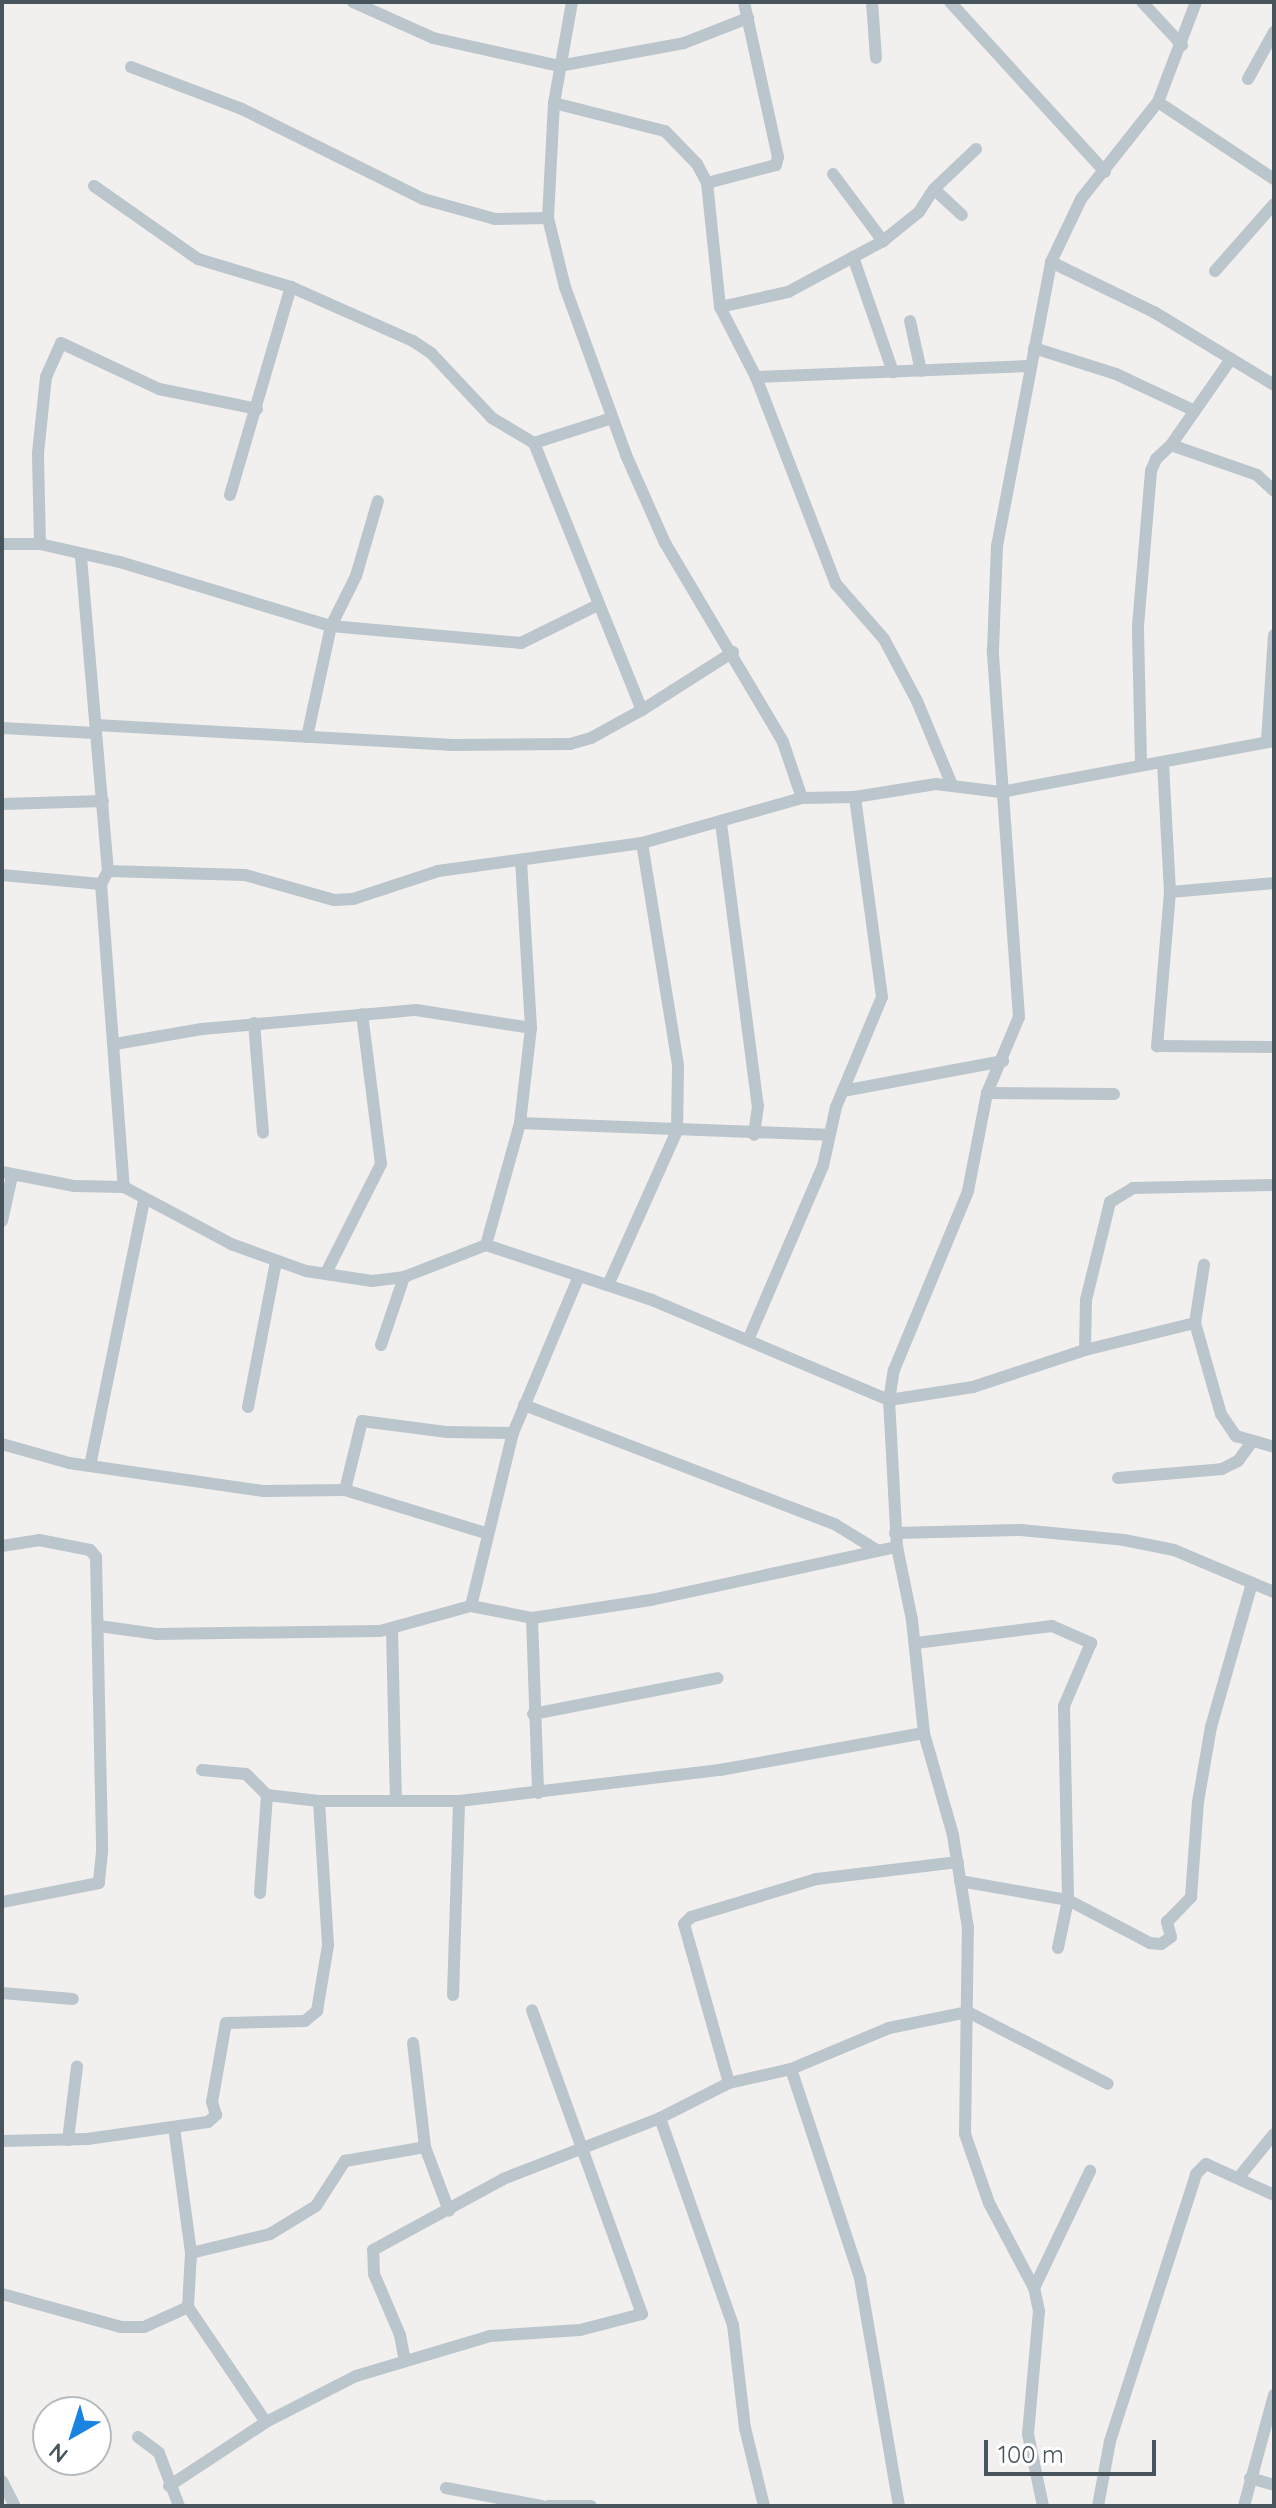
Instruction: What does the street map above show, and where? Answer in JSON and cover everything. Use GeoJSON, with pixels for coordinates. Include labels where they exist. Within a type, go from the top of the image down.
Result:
{"type":"FeatureCollection","features":[{"type":"Feature","properties":{"kind":"street"},"geometry":{"type":"LineString","coordinates":[[353,2],[433,38],[559,66],[684,43],[748,18]]}},
{"type":"Feature","properties":{"kind":"street"},"geometry":{"type":"LineString","coordinates":[[572,2],[554,103],[548,218],[565,287],[612,418],[665,543],[733,652],[783,742],[802,798]]}},
{"type":"Feature","properties":{"kind":"street"},"geometry":{"type":"LineString","coordinates":[[707,183],[776,165],[777,144],[744,2]]}},
{"type":"Feature","properties":{"kind":"street"},"geometry":{"type":"LineString","coordinates":[[872,2],[876,58]]}},
{"type":"Feature","properties":{"kind":"street"},"geometry":{"type":"LineString","coordinates":[[950,2],[1105,172]]}},
{"type":"Feature","properties":{"kind":"street"},"geometry":{"type":"LineString","coordinates":[[1142,2],[1182,45]]}},
{"type":"Feature","properties":{"kind":"street"},"geometry":{"type":"LineString","coordinates":[[1043,2506],[1028,2434],[1039,2337],[1034,2288],[989,2203],[965,2134],[968,1928],[958,1862],[924,1733],[916,1643],[895,1533],[889,1400],[894,1370],[968,1191],[987,1093],[1019,1017],[993,650],[997,546],[1051,262],[1068,221],[1158,102],[1196,2]]}},
{"type":"Feature","properties":{"kind":"street"},"geometry":{"type":"LineString","coordinates":[[1248,79],[1274,32]]}},
{"type":"Feature","properties":{"kind":"street"},"geometry":{"type":"LineString","coordinates":[[131,67],[242,109],[435,203],[495,219],[548,218]]}},
{"type":"Feature","properties":{"kind":"street"},"geometry":{"type":"LineString","coordinates":[[1158,102],[1274,179]]}},
{"type":"Feature","properties":{"kind":"street"},"geometry":{"type":"LineString","coordinates":[[554,103],[665,131],[681,143],[707,183],[720,307],[756,377],[836,584],[884,639],[917,701],[952,785]]}},
{"type":"Feature","properties":{"kind":"street"},"geometry":{"type":"LineString","coordinates":[[720,307],[788,292],[883,241],[919,212],[934,189],[976,149]]}},
{"type":"Feature","properties":{"kind":"street"},"geometry":{"type":"LineString","coordinates":[[833,174],[883,241]]}},
{"type":"Feature","properties":{"kind":"street"},"geometry":{"type":"LineString","coordinates":[[94,186],[198,259],[291,287],[413,341],[492,418],[534,443],[642,710]]}},
{"type":"Feature","properties":{"kind":"street"},"geometry":{"type":"LineString","coordinates":[[934,189],[962,215]]}},
{"type":"Feature","properties":{"kind":"street"},"geometry":{"type":"LineString","coordinates":[[1215,271],[1274,204]]}},
{"type":"Feature","properties":{"kind":"street"},"geometry":{"type":"LineString","coordinates":[[853,257],[893,372]]}},
{"type":"Feature","properties":{"kind":"street"},"geometry":{"type":"LineString","coordinates":[[1051,262],[1154,312],[1274,385]]}},
{"type":"Feature","properties":{"kind":"street"},"geometry":{"type":"LineString","coordinates":[[230,495],[291,287]]}},
{"type":"Feature","properties":{"kind":"street"},"geometry":{"type":"LineString","coordinates":[[910,321],[921,371]]}},
{"type":"Feature","properties":{"kind":"street"},"geometry":{"type":"LineString","coordinates":[[40,544],[38,453],[46,377],[61,343],[159,389],[257,409]]}},
{"type":"Feature","properties":{"kind":"street"},"geometry":{"type":"LineString","coordinates":[[1034,348],[1116,374],[1195,411]]}},
{"type":"Feature","properties":{"kind":"street"},"geometry":{"type":"LineString","coordinates":[[1141,763],[1138,626],[1151,471],[1231,359]]}},
{"type":"Feature","properties":{"kind":"street"},"geometry":{"type":"LineString","coordinates":[[756,377],[1029,366]]}},
{"type":"Feature","properties":{"kind":"street"},"geometry":{"type":"LineString","coordinates":[[534,443],[612,418]]}},
{"type":"Feature","properties":{"kind":"street"},"geometry":{"type":"LineString","coordinates":[[1171,445],[1257,475],[1274,491]]}},
{"type":"Feature","properties":{"kind":"street"},"geometry":{"type":"LineString","coordinates":[[307,737],[331,626],[356,576],[378,501]]}},
{"type":"Feature","properties":{"kind":"street"},"geometry":{"type":"LineString","coordinates":[[2,544],[40,544],[81,557],[120,562],[331,626],[521,643],[598,605]]}},
{"type":"Feature","properties":{"kind":"street"},"geometry":{"type":"LineString","coordinates":[[81,557],[108,871],[101,884],[124,1187]]}},
{"type":"Feature","properties":{"kind":"street"},"geometry":{"type":"LineString","coordinates":[[108,871],[245,875],[334,900],[375,894],[438,871],[642,843],[802,798],[855,797],[952,785],[1001,792],[1141,763],[1163,763],[1270,741],[1274,635]]}},
{"type":"Feature","properties":{"kind":"street"},"geometry":{"type":"LineString","coordinates":[[2,728],[553,746],[591,738],[642,710],[733,652]]}},
{"type":"Feature","properties":{"kind":"street"},"geometry":{"type":"LineString","coordinates":[[1163,763],[1170,892],[1157,1046],[1274,1047]]}},
{"type":"Feature","properties":{"kind":"street"},"geometry":{"type":"LineString","coordinates":[[748,1340],[823,1166],[828,1135],[843,1091],[882,997],[855,797]]}},
{"type":"Feature","properties":{"kind":"street"},"geometry":{"type":"LineString","coordinates":[[2,804],[103,801]]}},
{"type":"Feature","properties":{"kind":"street"},"geometry":{"type":"LineString","coordinates":[[721,823],[758,1106],[754,1135]]}},
{"type":"Feature","properties":{"kind":"street"},"geometry":{"type":"LineString","coordinates":[[608,1285],[677,1131],[678,1065],[642,843]]}},
{"type":"Feature","properties":{"kind":"street"},"geometry":{"type":"LineString","coordinates":[[486,1245],[520,1123],[531,1028],[521,861]]}},
{"type":"Feature","properties":{"kind":"street"},"geometry":{"type":"LineString","coordinates":[[2,875],[101,884]]}},
{"type":"Feature","properties":{"kind":"street"},"geometry":{"type":"LineString","coordinates":[[1170,892],[1274,883]]}},
{"type":"Feature","properties":{"kind":"street"},"geometry":{"type":"LineString","coordinates":[[115,1044],[254,1023],[440,1011],[531,1028]]}},
{"type":"Feature","properties":{"kind":"street"},"geometry":{"type":"LineString","coordinates":[[326,1273],[381,1164],[362,1014]]}},
{"type":"Feature","properties":{"kind":"street"},"geometry":{"type":"LineString","coordinates":[[254,1023],[263,1133]]}},
{"type":"Feature","properties":{"kind":"street"},"geometry":{"type":"LineString","coordinates":[[843,1091],[1003,1061]]}},
{"type":"Feature","properties":{"kind":"street"},"geometry":{"type":"LineString","coordinates":[[987,1093],[1114,1094]]}},
{"type":"Feature","properties":{"kind":"street"},"geometry":{"type":"LineString","coordinates":[[520,1123],[754,1135],[828,1135]]}},
{"type":"Feature","properties":{"kind":"street"},"geometry":{"type":"LineString","coordinates":[[2,1221],[7,1174],[74,1186],[124,1187],[144,1200],[276,1261],[372,1281],[404,1277],[486,1245],[608,1285],[748,1340],[860,1392],[889,1400],[973,1387],[1085,1350],[1195,1323]]}},
{"type":"Feature","properties":{"kind":"street"},"geometry":{"type":"LineString","coordinates":[[1085,1350],[1086,1300],[1110,1202],[1133,1188],[1274,1185]]}},
{"type":"Feature","properties":{"kind":"street"},"geometry":{"type":"LineString","coordinates":[[90,1466],[144,1200]]}},
{"type":"Feature","properties":{"kind":"street"},"geometry":{"type":"LineString","coordinates":[[248,1407],[276,1261]]}},
{"type":"Feature","properties":{"kind":"street"},"geometry":{"type":"LineString","coordinates":[[1204,1265],[1195,1323],[1221,1414],[1236,1436],[1251,1443],[1274,1447]]}},
{"type":"Feature","properties":{"kind":"street"},"geometry":{"type":"LineString","coordinates":[[471,1606],[486,1533],[513,1433],[579,1276]]}},
{"type":"Feature","properties":{"kind":"street"},"geometry":{"type":"LineString","coordinates":[[381,1345],[404,1277]]}},
{"type":"Feature","properties":{"kind":"street"},"geometry":{"type":"LineString","coordinates":[[524,1405],[836,1525],[877,1550]]}},
{"type":"Feature","properties":{"kind":"street"},"geometry":{"type":"LineString","coordinates":[[345,1490],[362,1421],[447,1432],[513,1433]]}},
{"type":"Feature","properties":{"kind":"street"},"geometry":{"type":"LineString","coordinates":[[1118,1478],[1222,1469],[1238,1461],[1251,1443]]}},
{"type":"Feature","properties":{"kind":"street"},"geometry":{"type":"LineString","coordinates":[[2,1444],[90,1466],[264,1491],[345,1490],[486,1533]]}},
{"type":"Feature","properties":{"kind":"street"},"geometry":{"type":"LineString","coordinates":[[895,1533],[1021,1530],[1124,1540],[1174,1550],[1274,1592]]}},
{"type":"Feature","properties":{"kind":"street"},"geometry":{"type":"LineString","coordinates":[[2,1546],[39,1540],[90,1550],[97,1564],[99,1626],[99,1883],[2,1902]]}},
{"type":"Feature","properties":{"kind":"street"},"geometry":{"type":"LineString","coordinates":[[99,1626],[157,1634],[392,1628],[471,1606],[532,1618],[651,1600],[897,1547]]}},
{"type":"Feature","properties":{"kind":"street"},"geometry":{"type":"LineString","coordinates":[[960,1881],[1068,1900],[1150,1943],[1161,1944],[1171,1937],[1167,1922],[1191,1897],[1198,1802],[1211,1727],[1252,1583]]}},
{"type":"Feature","properties":{"kind":"street"},"geometry":{"type":"LineString","coordinates":[[532,1618],[538,1793]]}},
{"type":"Feature","properties":{"kind":"street"},"geometry":{"type":"LineString","coordinates":[[916,1643],[1052,1626],[1091,1643],[1064,1706],[1068,1900],[1058,1948]]}},
{"type":"Feature","properties":{"kind":"street"},"geometry":{"type":"LineString","coordinates":[[392,1628],[396,1800]]}},
{"type":"Feature","properties":{"kind":"street"},"geometry":{"type":"LineString","coordinates":[[533,1714],[718,1678]]}},
{"type":"Feature","properties":{"kind":"street"},"geometry":{"type":"LineString","coordinates":[[202,1770],[246,1774],[267,1795],[319,1801],[459,1801],[720,1770],[924,1733]]}},
{"type":"Feature","properties":{"kind":"street"},"geometry":{"type":"LineString","coordinates":[[260,1893],[267,1795]]}},
{"type":"Feature","properties":{"kind":"street"},"geometry":{"type":"LineString","coordinates":[[2,2141],[68,2140],[199,2125],[216,2115],[212,2102],[226,2023],[305,2021],[317,2011],[328,1945],[319,1801]]}},
{"type":"Feature","properties":{"kind":"street"},"geometry":{"type":"LineString","coordinates":[[453,1995],[459,1801]]}},
{"type":"Feature","properties":{"kind":"street"},"geometry":{"type":"LineString","coordinates":[[729,2083],[684,1924],[691,1917],[817,1879],[958,1862]]}},
{"type":"Feature","properties":{"kind":"street"},"geometry":{"type":"LineString","coordinates":[[2,1993],[73,1999]]}},
{"type":"Feature","properties":{"kind":"street"},"geometry":{"type":"LineString","coordinates":[[169,2486],[266,2422],[356,2376],[490,2336],[580,2330],[642,2314],[580,2151],[532,2010]]}},
{"type":"Feature","properties":{"kind":"street"},"geometry":{"type":"LineString","coordinates":[[405,2361],[400,2335],[374,2274],[373,2250],[503,2179],[660,2118],[729,2083],[791,2069],[889,2028],[968,2012],[1108,2084]]}},
{"type":"Feature","properties":{"kind":"street"},"geometry":{"type":"LineString","coordinates":[[413,2043],[425,2147],[449,2211]]}},
{"type":"Feature","properties":{"kind":"street"},"geometry":{"type":"LineString","coordinates":[[68,2140],[77,2067]]}},
{"type":"Feature","properties":{"kind":"street"},"geometry":{"type":"LineString","coordinates":[[791,2069],[860,2278],[899,2506]]}},
{"type":"Feature","properties":{"kind":"street"},"geometry":{"type":"LineString","coordinates":[[660,2118],[733,2325],[745,2428],[764,2506]]}},
{"type":"Feature","properties":{"kind":"street"},"geometry":{"type":"LineString","coordinates":[[174,2127],[191,2253],[188,2307],[266,2422]]}},
{"type":"Feature","properties":{"kind":"street"},"geometry":{"type":"LineString","coordinates":[[1239,2177],[1274,2134]]}},
{"type":"Feature","properties":{"kind":"street"},"geometry":{"type":"LineString","coordinates":[[191,2253],[270,2234],[316,2206],[345,2161],[425,2147]]}},
{"type":"Feature","properties":{"kind":"street"},"geometry":{"type":"LineString","coordinates":[[1098,2506],[1110,2441],[1196,2174],[1206,2164],[1274,2195]]}},
{"type":"Feature","properties":{"kind":"street"},"geometry":{"type":"LineString","coordinates":[[1034,2288],[1090,2171]]}},
{"type":"Feature","properties":{"kind":"street"},"geometry":{"type":"LineString","coordinates":[[2,2294],[121,2327],[144,2327],[188,2307]]}},
{"type":"Feature","properties":{"kind":"street"},"geometry":{"type":"LineString","coordinates":[[1244,2506],[1274,2395]]}},
{"type":"Feature","properties":{"kind":"street"},"geometry":{"type":"LineString","coordinates":[[138,2437],[159,2453],[179,2506]]}},
{"type":"Feature","properties":{"kind":"street"},"geometry":{"type":"LineString","coordinates":[[1250,2478],[1274,2485]]}},
{"type":"Feature","properties":{"kind":"street"},"geometry":{"type":"LineString","coordinates":[[2,2481],[15,2506]]}},
{"type":"Feature","properties":{"kind":"street"},"geometry":{"type":"LineString","coordinates":[[446,2488],[541,2506]]}},
{"type":"Feature","properties":{"kind":"street"},"geometry":{"type":"LineString","coordinates":[[548,2506],[591,2506]]}}]}
